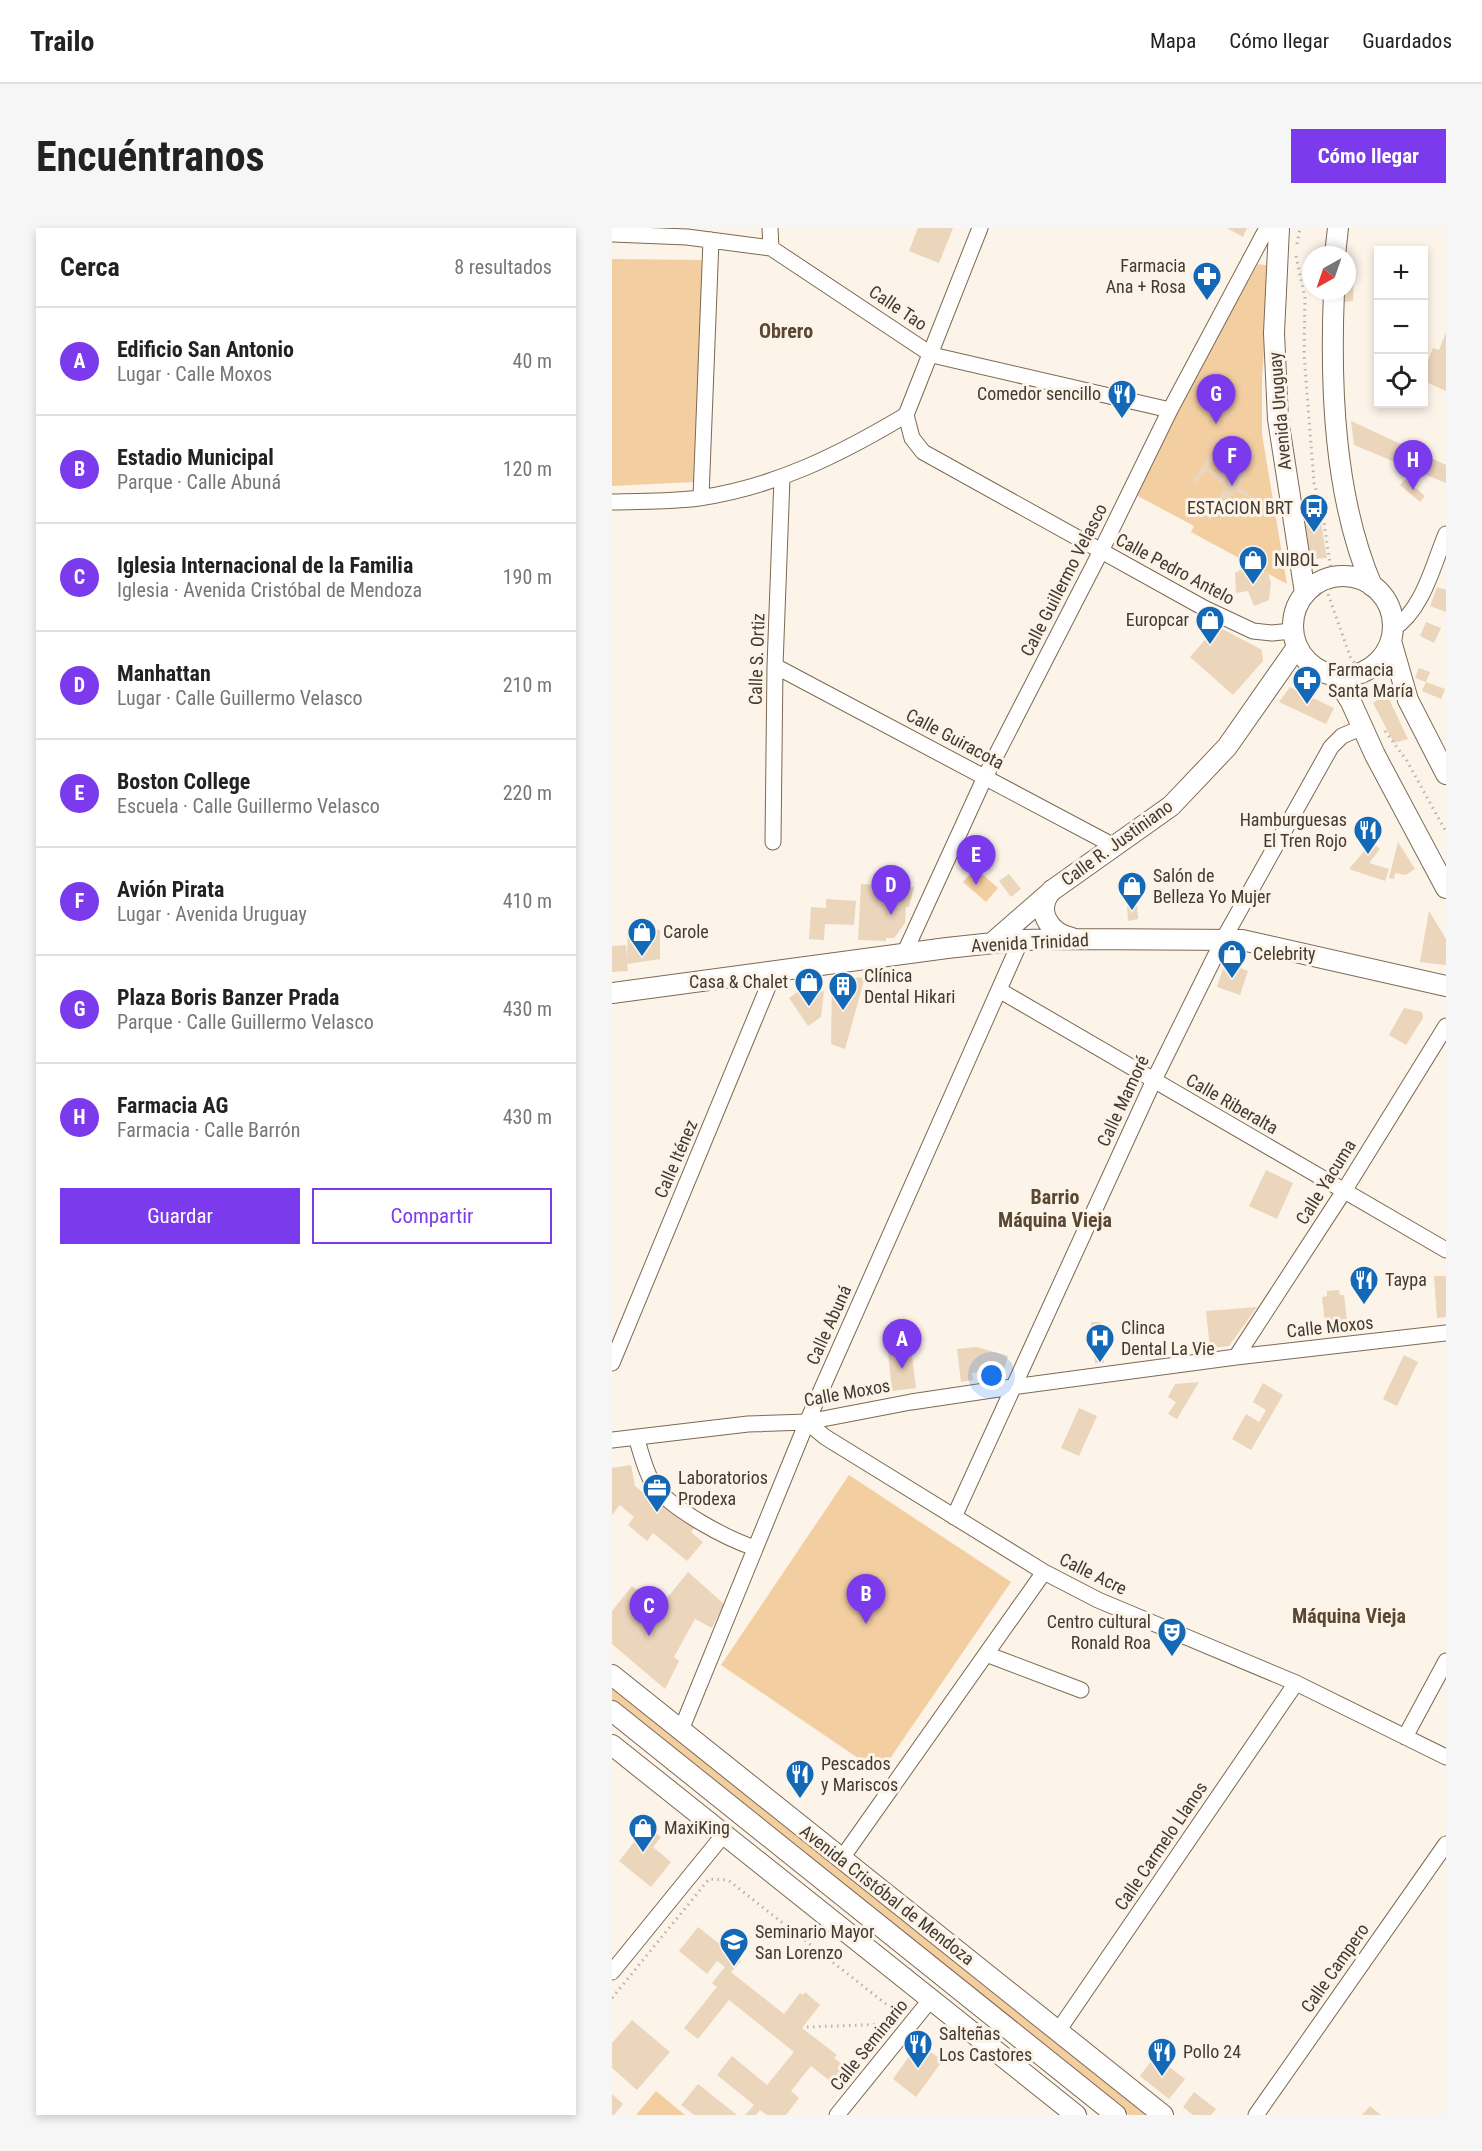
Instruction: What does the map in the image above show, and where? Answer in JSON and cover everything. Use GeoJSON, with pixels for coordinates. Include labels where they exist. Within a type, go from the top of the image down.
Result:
{"type":"FeatureCollection","features":[{"type":"Feature","properties":{"kind":"main road","name":"Avenida Uruguay"},"geometry":{"type":"LineString","coordinates":[[1279,228],[1274,333],[1278,419],[1305,593]]}},
{"type":"Feature","properties":{"kind":"main road"},"geometry":{"type":"LineString","coordinates":[[1336,246],[1338,228]]}},
{"type":"Feature","properties":{"kind":"main road"},"geometry":{"type":"LineString","coordinates":[[1334,300],[1332,340],[1336,428],[1358,552],[1372,586]]}},
{"type":"Feature","properties":{"kind":"main road"},"geometry":{"type":"LineString","coordinates":[[1305,593],[1321,581],[1332,577],[1351,576],[1372,586],[1384,598],[1391,613],[1392,635],[1408,700],[1446,774]]}},
{"type":"Feature","properties":{"kind":"main road","name":"Calle R. Justiniano"},"geometry":{"type":"LineString","coordinates":[[992,943],[1054,889],[1171,806],[1227,747],[1295,639],[1295,611],[1305,593]]}},
{"type":"Feature","properties":{"kind":"main road"},"geometry":{"type":"LineString","coordinates":[[1295,639],[1306,661],[1319,671],[1335,676],[1363,672],[1380,660],[1392,635]]}},
{"type":"Feature","properties":{"kind":"main road"},"geometry":{"type":"LineString","coordinates":[[1335,676],[1352,702],[1372,726],[1446,888]]}},
{"type":"Feature","properties":{"kind":"main road"},"geometry":{"type":"LineString","coordinates":[[1054,889],[1045,900],[1045,917],[1058,933],[1075,939]]}},
{"type":"Feature","properties":{"kind":"main road","name":"Avenida Trinidad"},"geometry":{"type":"LineString","coordinates":[[612,993],[992,943],[1075,939],[1224,938],[1446,986]]}},
{"type":"Feature","properties":{"kind":"main road","name":"Avenida Cristóbal de Mendoza"},"geometry":{"type":"LineString","coordinates":[[612,1675],[1163,2115]]}},
{"type":"Feature","properties":{"kind":"main road","name":"Avenida Cristóbal de Mendoza"},"geometry":{"type":"LineString","coordinates":[[612,1711],[1116,2115]]}},
{"type":"Feature","properties":{"kind":"main road"},"geometry":{"type":"LineString","coordinates":[[612,1745],[1076,2115]]}},
{"type":"Feature","properties":{"kind":"street"},"geometry":{"type":"LineString","coordinates":[[770,228],[771,248]]}},
{"type":"Feature","properties":{"kind":"street"},"geometry":{"type":"LineString","coordinates":[[612,502],[701,497],[782,478],[859,443],[906,415],[932,355],[980,228]]}},
{"type":"Feature","properties":{"kind":"street","name":"Calle Guillermo Velasco"},"geometry":{"type":"LineString","coordinates":[[904,954],[985,777],[1101,551],[1170,410],[1268,228]]}},
{"type":"Feature","properties":{"kind":"street","name":"Calle Tao"},"geometry":{"type":"LineString","coordinates":[[612,234],[711,240],[771,248],[932,355],[1170,410]]}},
{"type":"Feature","properties":{"kind":"street"},"geometry":{"type":"LineString","coordinates":[[701,497],[711,240]]}},
{"type":"Feature","properties":{"kind":"street","name":"Calle Pedro Antelo"},"geometry":{"type":"LineString","coordinates":[[906,415],[912,438],[923,452],[1101,551],[1253,631],[1295,639]]}},
{"type":"Feature","properties":{"kind":"street","name":"Calle S. Ortiz"},"geometry":{"type":"LineString","coordinates":[[773,842],[775,666],[782,478]]}},
{"type":"Feature","properties":{"kind":"street"},"geometry":{"type":"LineString","coordinates":[[1392,635],[1406,621],[1415,606],[1446,534]]}},
{"type":"Feature","properties":{"kind":"street","name":"Calle Guiracota"},"geometry":{"type":"LineString","coordinates":[[775,666],[1116,847]]}},
{"type":"Feature","properties":{"kind":"street","name":"Calle Mamoré"},"geometry":{"type":"LineString","coordinates":[[954,1517],[1154,1080],[1224,938],[1331,747],[1342,736],[1372,726]]}},
{"type":"Feature","properties":{"kind":"street","name":"Calle Abuná"},"geometry":{"type":"LineString","coordinates":[[681,1730],[807,1422],[1021,940]]}},
{"type":"Feature","properties":{"kind":"street","name":"Calle Iténez"},"geometry":{"type":"LineString","coordinates":[[612,1363],[775,970]]}},
{"type":"Feature","properties":{"kind":"street","name":"Calle Riberalta"},"geometry":{"type":"LineString","coordinates":[[999,990],[1446,1250]]}},
{"type":"Feature","properties":{"kind":"street","name":"Calle Yacuma"},"geometry":{"type":"LineString","coordinates":[[1236,1357],[1344,1191],[1446,1026]]}},
{"type":"Feature","properties":{"kind":"street","name":"Calle Moxos"},"geometry":{"type":"LineString","coordinates":[[612,1440],[748,1424],[807,1422],[910,1402],[1012,1387],[1236,1357],[1446,1333]]}},
{"type":"Feature","properties":{"kind":"street","name":"Calle Acre"},"geometry":{"type":"LineString","coordinates":[[807,1422],[825,1437],[1044,1572],[1098,1600],[1296,1683],[1446,1757]]}},
{"type":"Feature","properties":{"kind":"street"},"geometry":{"type":"LineString","coordinates":[[636,1437],[653,1484],[665,1497],[712,1528],[755,1548]]}},
{"type":"Feature","properties":{"kind":"street"},"geometry":{"type":"LineString","coordinates":[[842,1858],[1044,1572]]}},
{"type":"Feature","properties":{"kind":"street"},"geometry":{"type":"LineString","coordinates":[[986,1654],[1081,1690]]}},
{"type":"Feature","properties":{"kind":"street"},"geometry":{"type":"LineString","coordinates":[[1405,1737],[1446,1661]]}},
{"type":"Feature","properties":{"kind":"street","name":"Calle Carmelo Llanos"},"geometry":{"type":"LineString","coordinates":[[1058,2031],[1296,1683]]}},
{"type":"Feature","properties":{"kind":"street"},"geometry":{"type":"LineString","coordinates":[[614,1965],[725,1833]]}},
{"type":"Feature","properties":{"kind":"street","name":"Calle Campero"},"geometry":{"type":"LineString","coordinates":[[1256,2115],[1446,1844]]}},
{"type":"Feature","properties":{"kind":"street","name":"Calle Seminario"},"geometry":{"type":"LineString","coordinates":[[837,2115],[931,1999]]}},
{"type":"Feature","properties":{"kind":"path"},"geometry":{"type":"LineString","coordinates":[[1297,261],[1305,298],[1304,354],[1314,483],[1322,509],[1332,577],[1328,594],[1351,658],[1363,672],[1371,705]]}},
{"type":"Feature","properties":{"kind":"path"},"geometry":{"type":"LineString","coordinates":[[1372,726],[1407,761],[1446,832]]}},
{"type":"Feature","properties":{"kind":"path"},"geometry":{"type":"LineString","coordinates":[[612,1998],[710,1879],[728,1880],[911,2024]]}},
{"type":"Feature","properties":{"kind":"path"},"geometry":{"type":"LineString","coordinates":[[807,2027],[911,2024]]}},
{"type":"Feature","properties":{"kind":"shaded area"},"geometry":{"type":"Polygon","coordinates":[[[612,259],[704,260],[695,482],[612,486],[612,259]]]}},
{"type":"Feature","properties":{"kind":"shaded area"},"geometry":{"type":"Polygon","coordinates":[[[1258,264],[1270,266],[1262,379],[1262,434],[1287,584],[1191,532],[1194,526],[1134,494],[1193,378],[1258,264]]]}},
{"type":"Feature","properties":{"kind":"shaded area"},"geometry":{"type":"Polygon","coordinates":[[[975,868],[998,888],[986,902],[963,882],[975,868]]]}},
{"type":"Feature","properties":{"kind":"shaded area"},"geometry":{"type":"Polygon","coordinates":[[[849,1475],[1011,1582],[880,1773],[721,1665],[849,1475]]]}},
{"type":"Feature","properties":{"kind":"shaded area"},"geometry":{"type":"Polygon","coordinates":[[[612,1688],[1146,2115],[1129,2115],[612,1704],[612,1688]]]}},
{"type":"Feature","properties":{"kind":"shaded area"},"geometry":{"type":"Polygon","coordinates":[[[656,2091],[685,2115],[636,2115],[656,2091]]]}},
{"type":"Feature","properties":{"kind":"building"},"geometry":{"type":"Polygon","coordinates":[[[918,228],[953,228],[939,263],[909,251],[918,228]]]}},
{"type":"Feature","properties":{"kind":"building"},"geometry":{"type":"Polygon","coordinates":[[[1227,228],[1247,228],[1243,237],[1227,228]]]}},
{"type":"Feature","properties":{"kind":"building"},"geometry":{"type":"Polygon","coordinates":[[[1338,300],[1353,300],[1353,301],[1338,303],[1338,300]]]}},
{"type":"Feature","properties":{"kind":"building"},"geometry":{"type":"Polygon","coordinates":[[[1446,332],[1446,391],[1428,383],[1428,360],[1433,348],[1439,350],[1446,332]]]}},
{"type":"Feature","properties":{"kind":"building"},"geometry":{"type":"Polygon","coordinates":[[[1351,421],[1446,465],[1446,483],[1354,445],[1351,421]]]}},
{"type":"Feature","properties":{"kind":"building"},"geometry":{"type":"Polygon","coordinates":[[[1255,451],[1240,487],[1256,500],[1236,492],[1208,523],[1209,515],[1225,486],[1207,471],[1196,483],[1192,481],[1209,455],[1213,456],[1208,469],[1230,479],[1249,453],[1255,451]]]}},
{"type":"Feature","properties":{"kind":"building"},"geometry":{"type":"Polygon","coordinates":[[[1405,479],[1425,496],[1420,502],[1400,485],[1405,479]]]}},
{"type":"Feature","properties":{"kind":"building","name":"ESTACION BRT"},"geometry":{"type":"Polygon","coordinates":[[[1318,506],[1327,558],[1309,559],[1301,509],[1318,506]]]}},
{"type":"Feature","properties":{"kind":"building","name":"NIBOL"},"geometry":{"type":"Polygon","coordinates":[[[1250,565],[1254,576],[1267,571],[1271,582],[1269,600],[1254,606],[1248,591],[1236,593],[1235,573],[1250,565]]]}},
{"type":"Feature","properties":{"kind":"building"},"geometry":{"type":"Polygon","coordinates":[[[1437,587],[1446,590],[1446,612],[1430,606],[1437,587]]]}},
{"type":"Feature","properties":{"kind":"building"},"geometry":{"type":"Polygon","coordinates":[[[1426,622],[1441,628],[1434,643],[1420,636],[1426,622]]]}},
{"type":"Feature","properties":{"kind":"building"},"geometry":{"type":"Polygon","coordinates":[[[1217,626],[1262,650],[1263,661],[1233,695],[1190,657],[1217,626]]]}},
{"type":"Feature","properties":{"kind":"building"},"geometry":{"type":"Polygon","coordinates":[[[1419,668],[1430,672],[1426,682],[1415,678],[1419,668]]]}},
{"type":"Feature","properties":{"kind":"building"},"geometry":{"type":"Polygon","coordinates":[[[1426,682],[1445,689],[1441,699],[1422,691],[1426,682]]]}},
{"type":"Feature","properties":{"kind":"building","name":"Farmacia Santa María"},"geometry":{"type":"Polygon","coordinates":[[[1290,687],[1334,708],[1326,724],[1279,702],[1290,687]]]}},
{"type":"Feature","properties":{"kind":"building"},"geometry":{"type":"Polygon","coordinates":[[[1386,693],[1408,739],[1394,743],[1373,703],[1386,693]]]}},
{"type":"Feature","properties":{"kind":"building","name":"Hamburguesas El Tren Rojo"},"geometry":{"type":"Polygon","coordinates":[[[1372,842],[1380,849],[1369,863],[1389,869],[1385,881],[1349,869],[1372,842]]]}},
{"type":"Feature","properties":{"kind":"building"},"geometry":{"type":"Polygon","coordinates":[[[1398,842],[1415,869],[1406,875],[1395,873],[1394,879],[1389,878],[1398,842]]]}},
{"type":"Feature","properties":{"kind":"building"},"geometry":{"type":"Polygon","coordinates":[[[1009,874],[1021,889],[1011,897],[999,881],[1009,874]]]}},
{"type":"Feature","properties":{"kind":"building"},"geometry":{"type":"Polygon","coordinates":[[[861,884],[914,887],[909,907],[906,907],[905,923],[894,938],[886,938],[886,941],[858,940],[861,884]]]}},
{"type":"Feature","properties":{"kind":"building"},"geometry":{"type":"Polygon","coordinates":[[[826,899],[856,901],[854,925],[825,924],[824,940],[809,939],[811,907],[826,908],[826,899]]]}},
{"type":"Feature","properties":{"kind":"building","name":"Salón de Belleza Yo Mujer"},"geometry":{"type":"Polygon","coordinates":[[[1137,904],[1138,919],[1128,921],[1127,905],[1137,904]]]}},
{"type":"Feature","properties":{"kind":"building"},"geometry":{"type":"Polygon","coordinates":[[[1429,911],[1446,939],[1446,965],[1420,962],[1429,911]]]}},
{"type":"Feature","properties":{"kind":"building"},"geometry":{"type":"Polygon","coordinates":[[[628,929],[660,930],[660,959],[627,964],[628,971],[612,972],[612,946],[626,945],[627,958],[628,929]]]}},
{"type":"Feature","properties":{"kind":"building","name":"Celebrity"},"geometry":{"type":"Polygon","coordinates":[[[1232,965],[1248,971],[1240,995],[1217,987],[1223,969],[1232,965]]]}},
{"type":"Feature","properties":{"kind":"building","name":"Clínica Dental Hikari"},"geometry":{"type":"Polygon","coordinates":[[[865,977],[845,1049],[831,1044],[832,980],[865,977]]]}},
{"type":"Feature","properties":{"kind":"building","name":"Casa & Chalet"},"geometry":{"type":"Polygon","coordinates":[[[802,989],[807,997],[824,991],[821,1017],[808,1026],[789,998],[802,989]]]}},
{"type":"Feature","properties":{"kind":"building"},"geometry":{"type":"Polygon","coordinates":[[[1404,1008],[1422,1012],[1423,1018],[1406,1045],[1389,1035],[1404,1008]]]}},
{"type":"Feature","properties":{"kind":"building"},"geometry":{"type":"Polygon","coordinates":[[[1266,1170],[1293,1183],[1277,1219],[1249,1206],[1266,1170]]]}},
{"type":"Feature","properties":{"kind":"building"},"geometry":{"type":"Polygon","coordinates":[[[1434,1276],[1446,1276],[1446,1317],[1437,1318],[1434,1276]]]}},
{"type":"Feature","properties":{"kind":"building"},"geometry":{"type":"Polygon","coordinates":[[[1339,1290],[1340,1295],[1344,1295],[1348,1329],[1326,1332],[1322,1297],[1327,1296],[1327,1291],[1339,1290]]]}},
{"type":"Feature","properties":{"kind":"building"},"geometry":{"type":"Polygon","coordinates":[[[1257,1307],[1229,1346],[1210,1348],[1206,1311],[1257,1307]]]}},
{"type":"Feature","properties":{"kind":"building"},"geometry":{"type":"Polygon","coordinates":[[[1091,1322],[1100,1322],[1104,1363],[1095,1363],[1091,1322]]]}},
{"type":"Feature","properties":{"kind":"building"},"geometry":{"type":"Polygon","coordinates":[[[977,1347],[1008,1356],[1003,1373],[998,1377],[980,1378],[980,1372],[972,1373],[973,1380],[961,1382],[957,1349],[977,1347]]]}},
{"type":"Feature","properties":{"kind":"building"},"geometry":{"type":"Polygon","coordinates":[[[911,1348],[916,1388],[892,1391],[888,1351],[911,1348]]]}},
{"type":"Feature","properties":{"kind":"building"},"geometry":{"type":"Polygon","coordinates":[[[1404,1355],[1418,1362],[1397,1406],[1383,1399],[1404,1355]]]}},
{"type":"Feature","properties":{"kind":"building"},"geometry":{"type":"Polygon","coordinates":[[[1199,1382],[1177,1419],[1168,1414],[1176,1402],[1168,1397],[1175,1384],[1199,1382]]]}},
{"type":"Feature","properties":{"kind":"building"},"geometry":{"type":"Polygon","coordinates":[[[1263,1383],[1283,1395],[1251,1450],[1232,1439],[1246,1414],[1259,1422],[1266,1410],[1253,1402],[1263,1383]]]}},
{"type":"Feature","properties":{"kind":"building"},"geometry":{"type":"Polygon","coordinates":[[[1079,1408],[1097,1416],[1079,1456],[1061,1448],[1079,1408]]]}},
{"type":"Feature","properties":{"kind":"building","name":"Laboratorios Prodexa"},"geometry":{"type":"Polygon","coordinates":[[[631,1465],[635,1486],[654,1502],[679,1509],[698,1524],[691,1532],[703,1542],[687,1561],[653,1533],[647,1541],[628,1525],[634,1517],[620,1505],[612,1515],[612,1468],[631,1465]]]}},
{"type":"Feature","properties":{"kind":"building"},"geometry":{"type":"Polygon","coordinates":[[[688,1572],[724,1604],[712,1628],[695,1619],[674,1657],[679,1661],[665,1689],[612,1644],[612,1611],[632,1586],[659,1608],[688,1572]]]}},
{"type":"Feature","properties":{"kind":"building","name":"MaxiKing"},"geometry":{"type":"Polygon","coordinates":[[[647,1826],[661,1837],[653,1847],[671,1862],[651,1887],[619,1861],[647,1826]]]}},
{"type":"Feature","properties":{"kind":"building"},"geometry":{"type":"Polygon","coordinates":[[[698,1927],[741,1961],[731,1972],[784,2014],[800,1993],[803,1995],[805,1992],[820,2005],[802,2028],[837,2055],[834,2058],[848,2069],[835,2085],[811,2066],[791,2091],[799,2098],[786,2115],[767,2115],[760,2110],[756,2115],[745,2115],[754,2105],[717,2075],[732,2056],[767,2085],[794,2052],[729,2000],[698,2039],[684,2028],[717,1987],[712,1983],[725,1967],[717,1961],[707,1974],[679,1951],[698,1927]]]}},
{"type":"Feature","properties":{"kind":"building"},"geometry":{"type":"Polygon","coordinates":[[[632,2020],[670,2052],[637,2090],[612,2068],[612,2043],[632,2020]]]}},
{"type":"Feature","properties":{"kind":"building","name":"Salteñas Los Castores"},"geometry":{"type":"Polygon","coordinates":[[[922,2047],[943,2060],[916,2097],[893,2079],[913,2051],[922,2047]]]}},
{"type":"Feature","properties":{"kind":"building","name":"Pollo 24"},"geometry":{"type":"Polygon","coordinates":[[[1155,2056],[1185,2079],[1169,2099],[1140,2076],[1155,2056]]]}},
{"type":"Feature","properties":{"kind":"building"},"geometry":{"type":"Polygon","coordinates":[[[698,2084],[737,2115],[694,2115],[681,2105],[698,2084]]]}},
{"type":"Feature","properties":{"kind":"building"},"geometry":{"type":"Polygon","coordinates":[[[1194,2092],[1216,2109],[1211,2115],[1193,2115],[1183,2107],[1194,2092]]]}},
{"type":"Feature","properties":{"kind":"building"},"geometry":{"type":"Polygon","coordinates":[[[612,2094],[623,2104],[614,2115],[612,2115],[612,2094]]]}},
{"type":"Feature","properties":{"kind":"building"},"geometry":{"type":"Polygon","coordinates":[[[1370,2106],[1381,2115],[1362,2115],[1370,2106]]]}},
{"type":"Feature","properties":{"kind":"place","name":"Farmacia Ana + Rosa"},"geometry":{"type":"Point","coordinates":[1207,302]}},
{"type":"Feature","properties":{"kind":"place","name":"Comedor sencillo"},"geometry":{"type":"Point","coordinates":[1122,420]}},
{"type":"Feature","properties":{"kind":"place","name":"Plaza Boris Banzer Prada"},"geometry":{"type":"Point","coordinates":[1216,424]}},
{"type":"Feature","properties":{"kind":"place","name":"Avión Pirata"},"geometry":{"type":"Point","coordinates":[1232,486]}},
{"type":"Feature","properties":{"kind":"place","name":"Farmacia AG"},"geometry":{"type":"Point","coordinates":[1413,490]}},
{"type":"Feature","properties":{"kind":"place","name":"ESTACION BRT"},"geometry":{"type":"Point","coordinates":[1314,534]}},
{"type":"Feature","properties":{"kind":"place","name":"NIBOL"},"geometry":{"type":"Point","coordinates":[1253,586]}},
{"type":"Feature","properties":{"kind":"place","name":"Europcar"},"geometry":{"type":"Point","coordinates":[1210,646]}},
{"type":"Feature","properties":{"kind":"place","name":"Farmacia Santa María"},"geometry":{"type":"Point","coordinates":[1307,706]}},
{"type":"Feature","properties":{"kind":"place","name":"Hamburguesas El Tren Rojo"},"geometry":{"type":"Point","coordinates":[1368,856]}},
{"type":"Feature","properties":{"kind":"place","name":"Boston College"},"geometry":{"type":"Point","coordinates":[976,885]}},
{"type":"Feature","properties":{"kind":"place","name":"Salón de Belleza Yo Mujer"},"geometry":{"type":"Point","coordinates":[1132,912]}},
{"type":"Feature","properties":{"kind":"place","name":"Manhattan"},"geometry":{"type":"Point","coordinates":[891,915]}},
{"type":"Feature","properties":{"kind":"place","name":"Carole"},"geometry":{"type":"Point","coordinates":[642,958]}},
{"type":"Feature","properties":{"kind":"place","name":"Celebrity"},"geometry":{"type":"Point","coordinates":[1232,980]}},
{"type":"Feature","properties":{"kind":"place","name":"Casa & Chalet"},"geometry":{"type":"Point","coordinates":[809,1008]}},
{"type":"Feature","properties":{"kind":"place","name":"Clínica Dental Hikari"},"geometry":{"type":"Point","coordinates":[843,1012]}},
{"type":"Feature","properties":{"kind":"place","name":"Taypa"},"geometry":{"type":"Point","coordinates":[1364,1306]}},
{"type":"Feature","properties":{"kind":"place","name":"Clinca Dental La Vie"},"geometry":{"type":"Point","coordinates":[1100,1364]}},
{"type":"Feature","properties":{"kind":"place","name":"Edificio San Antonio"},"geometry":{"type":"Point","coordinates":[902,1369]}},
{"type":"Feature","properties":{"kind":"place","name":"Laboratorios Prodexa"},"geometry":{"type":"Point","coordinates":[657,1514]}},
{"type":"Feature","properties":{"kind":"place","name":"Estadio Municipal"},"geometry":{"type":"Point","coordinates":[866,1624]}},
{"type":"Feature","properties":{"kind":"place","name":"Iglesia Internacional de la Familia"},"geometry":{"type":"Point","coordinates":[649,1636]}},
{"type":"Feature","properties":{"kind":"place","name":"Centro cultural Ronald Roa"},"geometry":{"type":"Point","coordinates":[1172,1658]}},
{"type":"Feature","properties":{"kind":"place","name":"Pescados y Mariscos"},"geometry":{"type":"Point","coordinates":[800,1800]}},
{"type":"Feature","properties":{"kind":"place","name":"MaxiKing"},"geometry":{"type":"Point","coordinates":[643,1854]}},
{"type":"Feature","properties":{"kind":"place","name":"Seminario Mayor San Lorenzo"},"geometry":{"type":"Point","coordinates":[734,1968]}},
{"type":"Feature","properties":{"kind":"place","name":"Salteñas Los Castores"},"geometry":{"type":"Point","coordinates":[918,2070]}},
{"type":"Feature","properties":{"kind":"place","name":"Pollo 24"},"geometry":{"type":"Point","coordinates":[1162,2078]}},
{"type":"Feature","properties":{"kind":"district","name":"Obrero"},"geometry":{"type":"Point","coordinates":[786,331]}},
{"type":"Feature","properties":{"kind":"district","name":"Barrio Máquina Vieja"},"geometry":{"type":"Point","coordinates":[1055,1208]}},
{"type":"Feature","properties":{"kind":"district","name":"Máquina Vieja"},"geometry":{"type":"Point","coordinates":[1349,1616]}}]}
